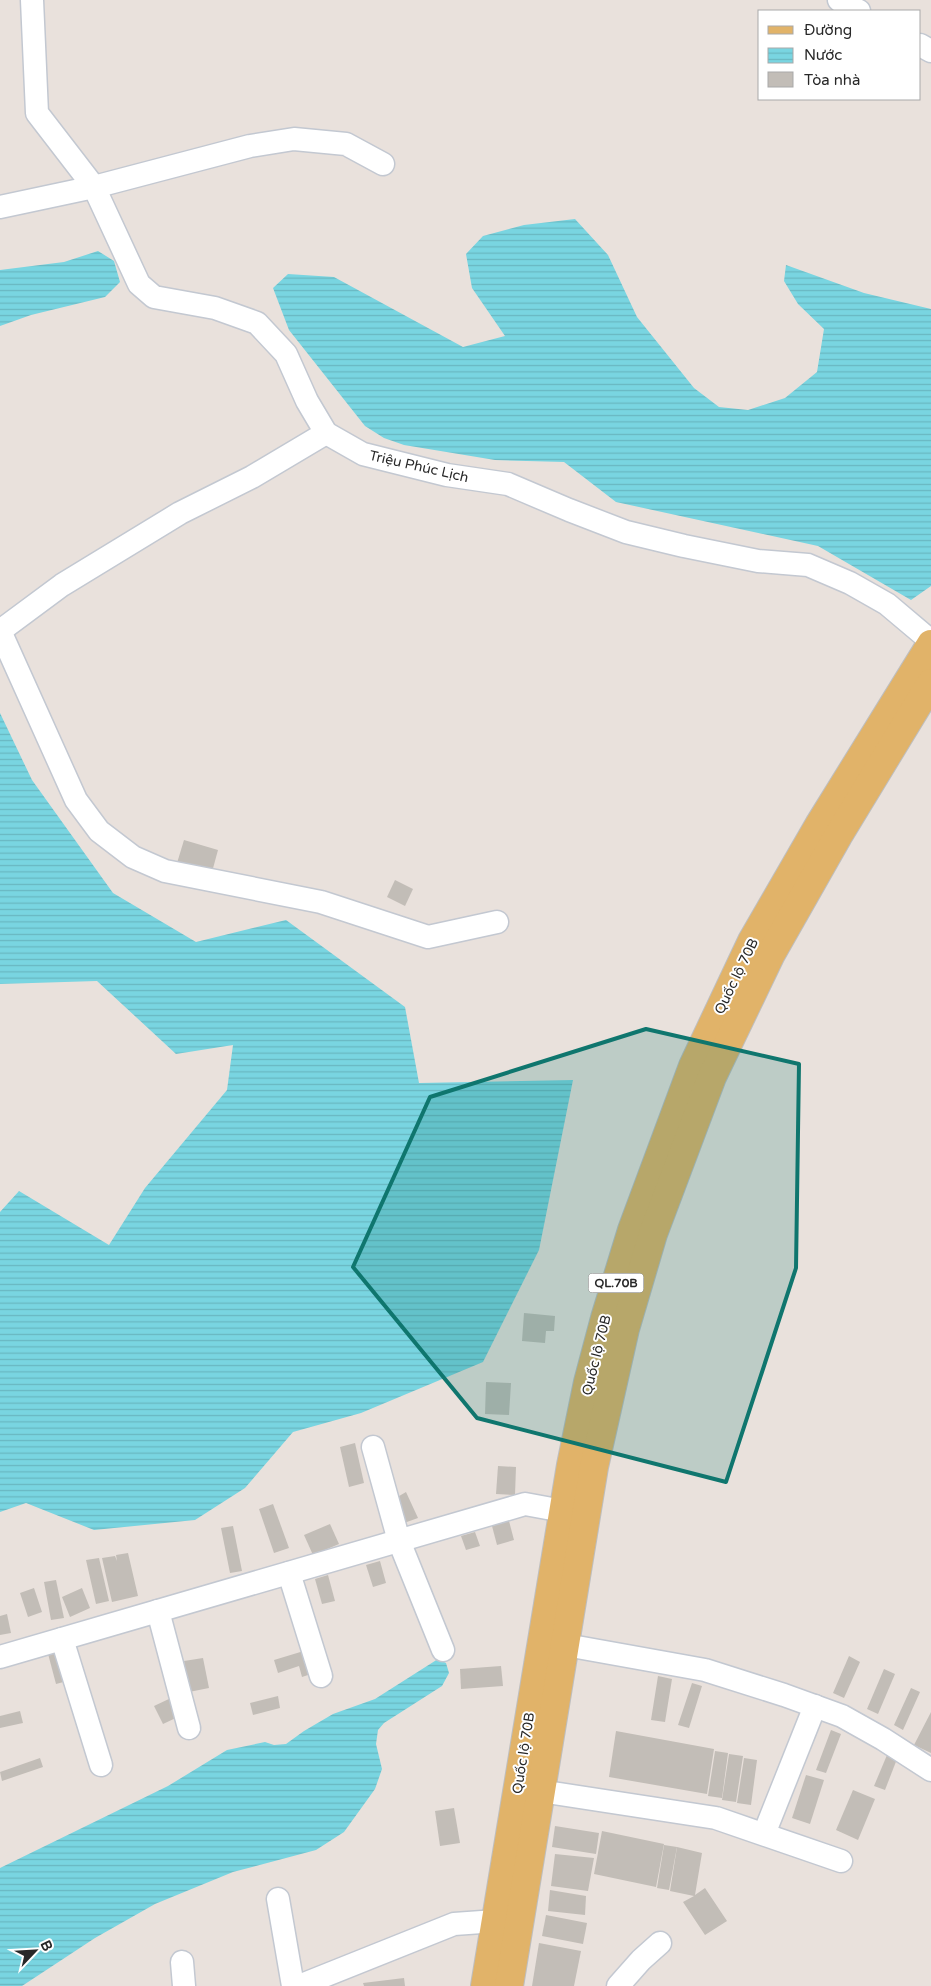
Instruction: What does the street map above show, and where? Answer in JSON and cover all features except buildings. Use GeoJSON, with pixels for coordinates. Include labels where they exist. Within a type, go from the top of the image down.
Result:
{"type":"FeatureCollection","features":[{"type":"Feature","properties":{"kind":"main road","name":"Quốc lộ 70B"},"geometry":{"type":"LineString","coordinates":[[486,1986],[496,1921],[552,1651],[625,1329],[653,1234],[712,1077],[829,830],[931,642]]}},
{"type":"Feature","properties":{"kind":"main road","name":"Quốc lộ 70B"},"geometry":{"type":"LineString","coordinates":[[509,1986],[540,1791],[563,1511],[584,1401],[605,1318],[632,1230],[693,1066],[752,942],[931,683]]}},
{"type":"Feature","properties":{"kind":"street"},"geometry":{"type":"LineString","coordinates":[[32,0],[37,113],[94,187],[139,284],[154,297],[215,308],[257,323],[286,354],[308,401],[326,433],[252,478],[172,518],[62,585],[0,631],[76,800],[99,831],[133,857],[165,870],[321,902],[428,937],[497,922]]}},
{"type":"Feature","properties":{"kind":"street"},"geometry":{"type":"LineString","coordinates":[[839,0],[857,10]]}},
{"type":"Feature","properties":{"kind":"street"},"geometry":{"type":"LineString","coordinates":[[0,207],[94,187],[250,146],[294,139],[346,144],[383,164]]}},
{"type":"Feature","properties":{"kind":"street","name":"Triệu Phúc Lịch"},"geometry":{"type":"LineString","coordinates":[[326,433],[364,454],[447,475],[508,484],[626,532],[758,561],[808,564],[850,583],[887,604],[931,642]]}},
{"type":"Feature","properties":{"kind":"street"},"geometry":{"type":"LineString","coordinates":[[373,1447],[399,1541],[443,1650]]}},
{"type":"Feature","properties":{"kind":"street"},"geometry":{"type":"LineString","coordinates":[[0,1657],[525,1504],[563,1511]]}},
{"type":"Feature","properties":{"kind":"street"},"geometry":{"type":"LineString","coordinates":[[289,1573],[322,1676]]}},
{"type":"Feature","properties":{"kind":"street"},"geometry":{"type":"LineString","coordinates":[[158,1611],[189,1728]]}},
{"type":"Feature","properties":{"kind":"street"},"geometry":{"type":"LineString","coordinates":[[62,1639],[101,1765]]}},
{"type":"Feature","properties":{"kind":"street"},"geometry":{"type":"LineString","coordinates":[[552,1651],[705,1670],[842,1716],[883,1739],[931,1770]]}},
{"type":"Feature","properties":{"kind":"street"},"geometry":{"type":"LineString","coordinates":[[764,1834],[815,1706]]}},
{"type":"Feature","properties":{"kind":"street"},"geometry":{"type":"LineString","coordinates":[[540,1791],[716,1818],[841,1861]]}},
{"type":"Feature","properties":{"kind":"street"},"geometry":{"type":"LineString","coordinates":[[278,1899],[293,1986]]}},
{"type":"Feature","properties":{"kind":"street"},"geometry":{"type":"LineString","coordinates":[[299,1986],[454,1924],[496,1921]]}},
{"type":"Feature","properties":{"kind":"street"},"geometry":{"type":"LineString","coordinates":[[618,1986],[641,1960],[660,1943]]}},
{"type":"Feature","properties":{"kind":"street"},"geometry":{"type":"LineString","coordinates":[[182,1962],[184,1986]]}},
{"type":"Feature","properties":{"kind":"highlighted area"},"geometry":{"type":"Polygon","coordinates":[[[646,1029],[799,1064],[796,1268],[726,1482],[477,1418],[353,1267],[430,1097],[646,1029]]]}},
{"type":"Feature","properties":{"kind":"water"},"geometry":{"type":"Polygon","coordinates":[[[575,219],[608,255],[637,317],[694,388],[719,407],[748,410],[785,398],[817,372],[824,329],[798,304],[784,281],[786,265],[864,293],[931,309],[931,586],[911,600],[818,546],[616,502],[564,462],[495,460],[404,445],[384,438],[365,426],[289,330],[273,288],[288,274],[334,277],[463,347],[505,336],[472,288],[466,254],[483,236],[524,225],[575,219]]]}},
{"type":"Feature","properties":{"kind":"water"},"geometry":{"type":"Polygon","coordinates":[[[98,251],[114,261],[120,282],[105,297],[31,315],[0,326],[0,270],[64,262],[98,251]]]}},
{"type":"Feature","properties":{"kind":"water"},"geometry":{"type":"Polygon","coordinates":[[[0,713],[32,780],[113,893],[196,942],[286,920],[405,1007],[419,1083],[573,1080],[539,1250],[483,1362],[361,1413],[293,1432],[245,1488],[195,1520],[94,1530],[26,1503],[0,1512],[0,1212],[19,1191],[109,1245],[145,1188],[227,1090],[233,1045],[176,1054],[97,981],[0,984],[0,713]]]}},
{"type":"Feature","properties":{"kind":"water"},"geometry":{"type":"Polygon","coordinates":[[[438,1659],[446,1663],[449,1673],[442,1686],[384,1723],[378,1730],[376,1744],[382,1769],[375,1789],[344,1832],[316,1850],[233,1872],[155,1904],[95,1938],[22,1986],[0,1986],[0,1868],[168,1786],[227,1750],[265,1742],[274,1745],[286,1744],[333,1714],[375,1699],[438,1659]]]}}]}
